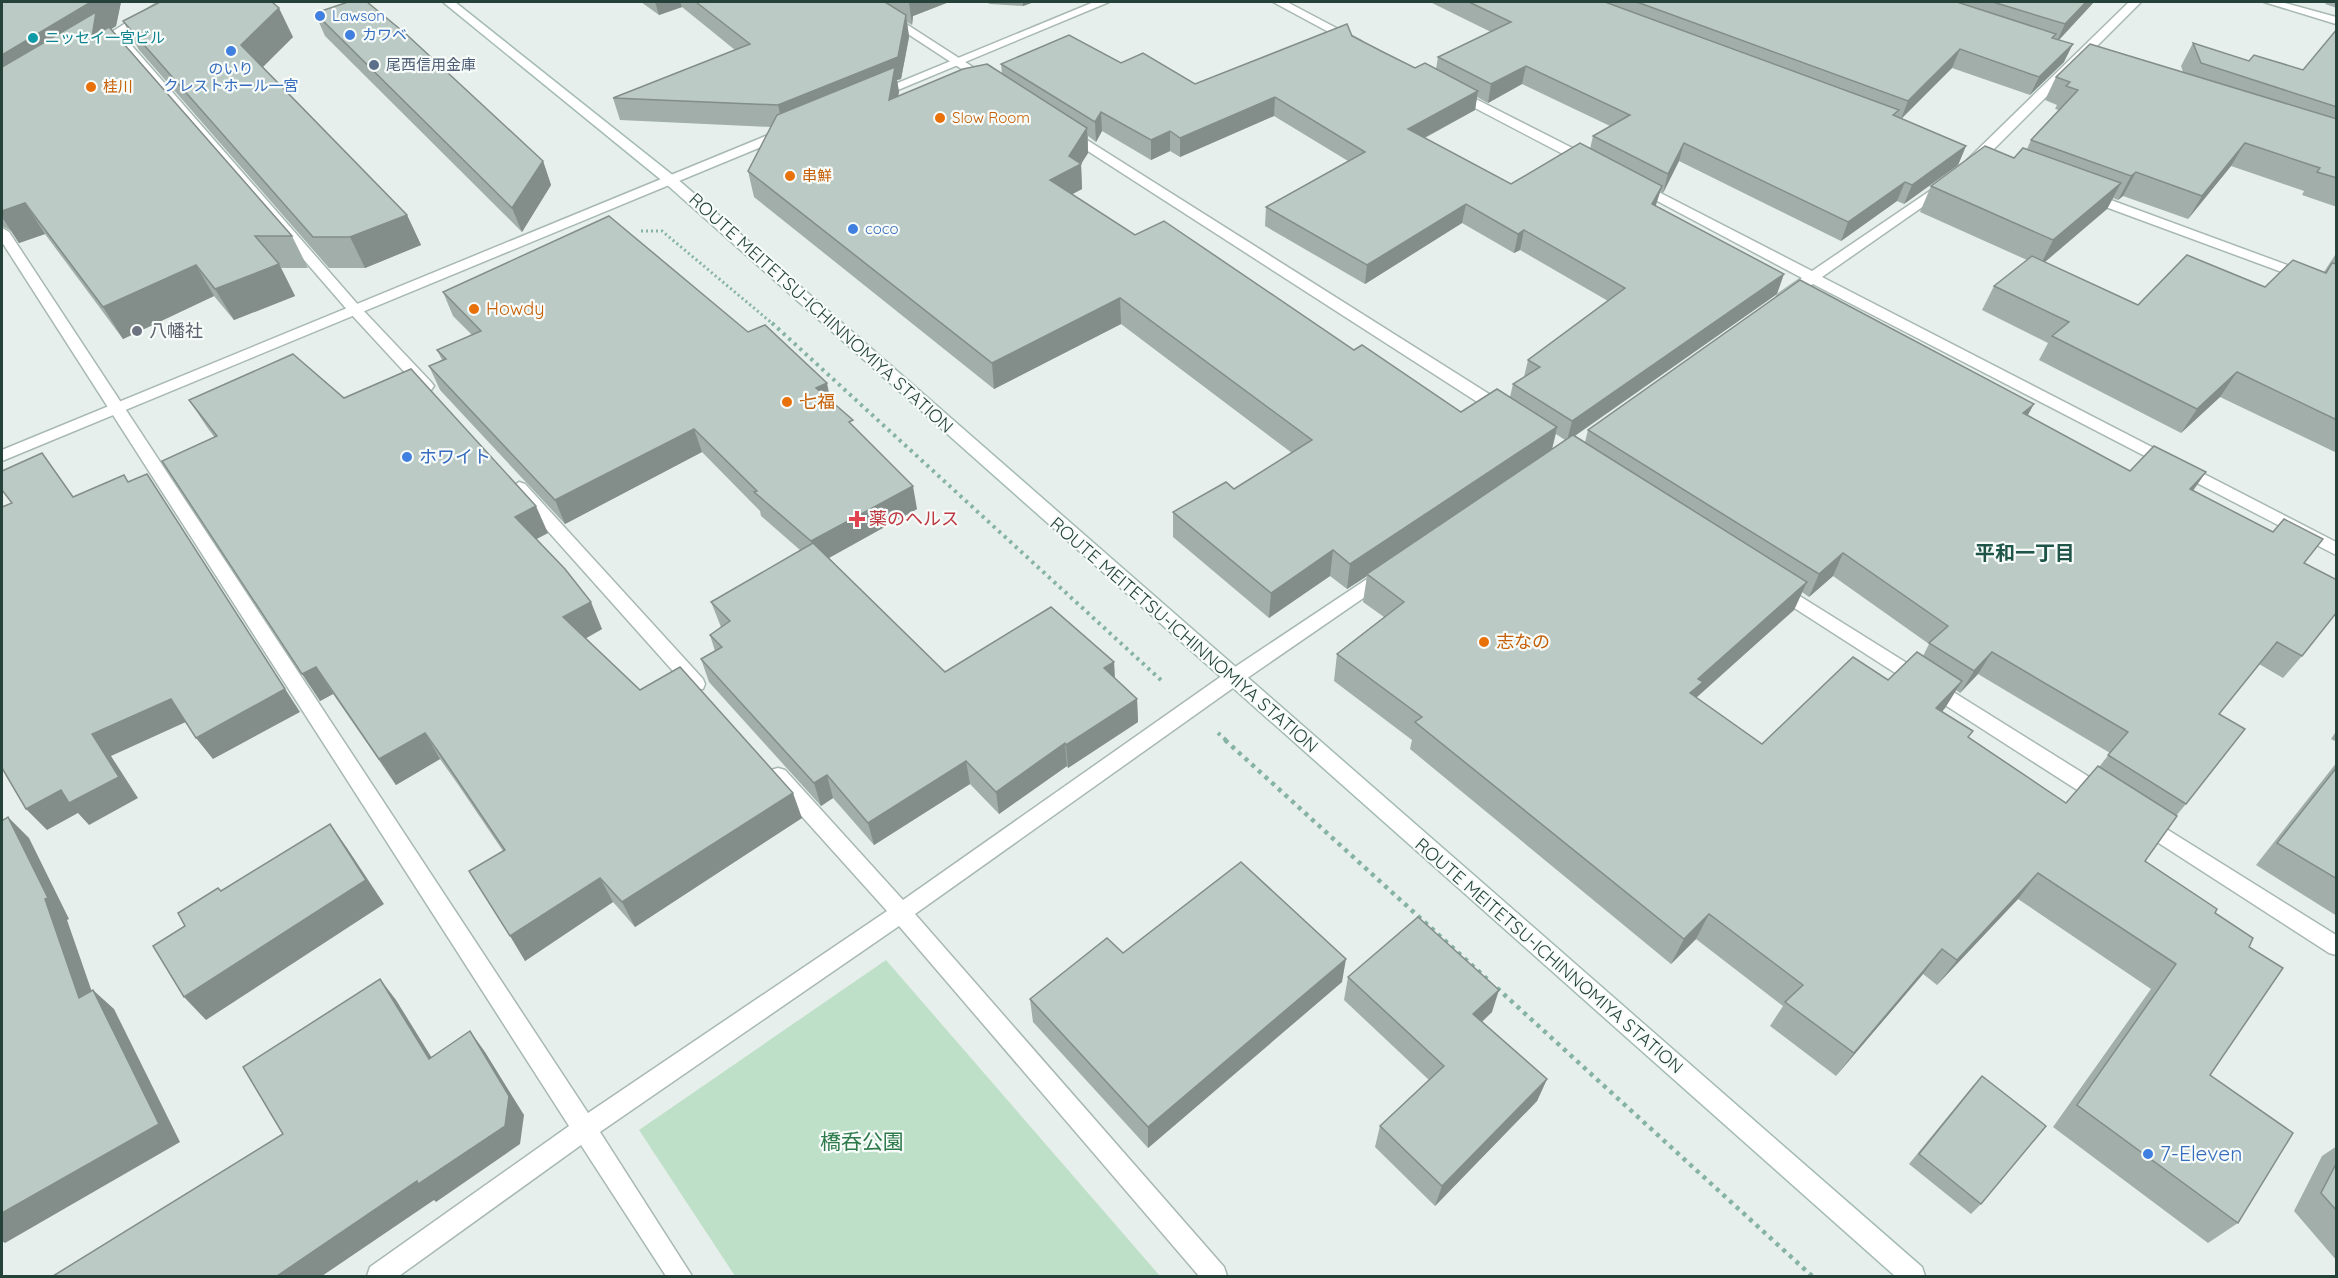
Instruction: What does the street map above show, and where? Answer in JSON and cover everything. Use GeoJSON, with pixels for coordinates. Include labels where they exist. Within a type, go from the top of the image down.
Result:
{"type":"FeatureCollection","features":[{"type":"Feature","properties":{"kind":"street"},"geometry":{"type":"LineString","coordinates":[[87,52],[166,2]]}},
{"type":"Feature","properties":{"kind":"street","name":"ROUTE MEITETSU-ICHINNOMIYA STATION"},"geometry":{"type":"LineString","coordinates":[[449,2],[670,180],[1913,1276]]}},
{"type":"Feature","properties":{"kind":"street"},"geometry":{"type":"LineString","coordinates":[[865,2],[1001,89]]}},
{"type":"Feature","properties":{"kind":"street"},"geometry":{"type":"LineString","coordinates":[[869,98],[1103,2]]}},
{"type":"Feature","properties":{"kind":"street"},"geometry":{"type":"LineString","coordinates":[[1279,2],[1373,50]]}},
{"type":"Feature","properties":{"kind":"street"},"geometry":{"type":"LineString","coordinates":[[1765,311],[1960,174],[2082,56],[2134,2]]}},
{"type":"Feature","properties":{"kind":"street"},"geometry":{"type":"LineString","coordinates":[[2270,2],[2337,21]]}},
{"type":"Feature","properties":{"kind":"street"},"geometry":{"type":"LineString","coordinates":[[115,34],[356,310],[435,396]]}},
{"type":"Feature","properties":{"kind":"street"},"geometry":{"type":"LineString","coordinates":[[1446,88],[1603,169]]}},
{"type":"Feature","properties":{"kind":"street"},"geometry":{"type":"LineString","coordinates":[[1051,121],[1517,420]]}},
{"type":"Feature","properties":{"kind":"street"},"geometry":{"type":"LineString","coordinates":[[2,456],[803,125]]}},
{"type":"Feature","properties":{"kind":"street"},"geometry":{"type":"LineString","coordinates":[[1624,180],[2337,549]]}},
{"type":"Feature","properties":{"kind":"street"},"geometry":{"type":"LineString","coordinates":[[2080,193],[2337,288]]}},
{"type":"Feature","properties":{"kind":"street"},"geometry":{"type":"LineString","coordinates":[[2,232],[583,1130],[680,1276]]}},
{"type":"Feature","properties":{"kind":"street"},"geometry":{"type":"LineString","coordinates":[[508,475],[705,694]]}},
{"type":"Feature","properties":{"kind":"street"},"geometry":{"type":"LineString","coordinates":[[379,1276],[583,1130],[902,913],[1233,678],[1400,565]]}},
{"type":"Feature","properties":{"kind":"street"},"geometry":{"type":"LineString","coordinates":[[1767,581],[2337,946]]}},
{"type":"Feature","properties":{"kind":"street"},"geometry":{"type":"LineString","coordinates":[[768,764],[902,913],[1215,1276]]}},
{"type":"Feature","properties":{"kind":"path"},"geometry":{"type":"LineString","coordinates":[[631,231],[662,231],[748,302],[1812,1276]]}},
{"type":"Feature","properties":{"kind":"green space","name":"橋呑公園"},"geometry":{"type":"Polygon","coordinates":[[[886,960],[1160,1276],[735,1276],[639,1130],[886,960]]]}},
{"type":"Feature","properties":{"kind":"building"},"geometry":{"type":"Polygon","coordinates":[[[2,2],[91,2],[2,55],[2,2]]]}},
{"type":"Feature","properties":{"kind":"building"},"geometry":{"type":"Polygon","coordinates":[[[160,2],[272,2],[279,8],[241,45],[407,215],[350,237],[313,237],[123,21],[160,2]]]}},
{"type":"Feature","properties":{"kind":"building"},"geometry":{"type":"Polygon","coordinates":[[[348,2],[367,2],[406,34],[543,161],[512,208],[315,13],[348,2]]]}},
{"type":"Feature","properties":{"kind":"building"},"geometry":{"type":"Polygon","coordinates":[[[696,2],[885,2],[906,15],[898,57],[778,105],[613,98],[750,44],[696,2]]]}},
{"type":"Feature","properties":{"kind":"building"},"geometry":{"type":"Polygon","coordinates":[[[1469,2],[1605,2],[1899,110],[1893,115],[1966,146],[1912,185],[1905,182],[1848,222],[1684,143],[1668,174],[1593,136],[1630,115],[1526,66],[1491,84],[1438,57],[1511,22],[1469,2]]]}},
{"type":"Feature","properties":{"kind":"building"},"geometry":{"type":"Polygon","coordinates":[[[1637,2],[1957,2],[2056,34],[2052,38],[2073,44],[2039,77],[1960,49],[1908,101],[1637,2]]]}},
{"type":"Feature","properties":{"kind":"building"},"geometry":{"type":"Polygon","coordinates":[[[1993,2],[2086,2],[2065,24],[1993,2]]]}},
{"type":"Feature","properties":{"kind":"building"},"geometry":{"type":"Polygon","coordinates":[[[96,12],[92,37],[109,27],[292,236],[255,236],[279,264],[215,289],[196,265],[103,307],[25,203],[2,211],[2,67],[96,12]]]}},
{"type":"Feature","properties":{"kind":"building"},"geometry":{"type":"Polygon","coordinates":[[[1347,24],[1352,36],[1383,52],[1415,68],[1425,63],[1478,91],[1408,129],[1511,184],[1580,143],[1662,186],[1652,204],[1784,274],[1572,421],[1513,384],[1540,367],[1528,360],[1625,288],[1524,230],[1518,234],[1466,204],[1367,265],[1266,207],[1365,152],[1275,97],[1180,138],[1170,131],[1151,140],[1101,112],[1095,122],[1001,64],[1069,35],[1121,63],[1143,53],[1195,84],[1347,24]]]}},
{"type":"Feature","properties":{"kind":"building"},"geometry":{"type":"Polygon","coordinates":[[[2337,29],[2337,107],[2201,63],[2193,43],[2249,61],[2254,55],[2303,70],[2337,29]]]}},
{"type":"Feature","properties":{"kind":"building"},"geometry":{"type":"Polygon","coordinates":[[[2090,44],[2337,119],[2337,178],[2317,172],[2320,168],[2245,143],[2202,196],[2136,172],[2131,176],[2031,140],[2078,90],[2066,86],[2070,82],[2056,77],[2090,44]]]}},
{"type":"Feature","properties":{"kind":"building"},"geometry":{"type":"Polygon","coordinates":[[[987,64],[1087,128],[1069,156],[1081,164],[1050,180],[1135,235],[1164,221],[1354,350],[1362,345],[1461,412],[1497,389],[1557,427],[1350,564],[1333,550],[1271,593],[1173,512],[1226,482],[1234,489],[1312,440],[1120,298],[992,363],[748,171],[777,115],[895,67],[889,100],[963,69],[987,64]]]}},
{"type":"Feature","properties":{"kind":"building"},"geometry":{"type":"Polygon","coordinates":[[[1985,146],[2014,158],[2023,148],[2121,183],[2053,240],[1931,186],[1985,146]]]}},
{"type":"Feature","properties":{"kind":"building"},"geometry":{"type":"Polygon","coordinates":[[[609,216],[748,332],[765,325],[827,383],[816,388],[853,420],[849,422],[913,486],[811,541],[754,492],[757,491],[694,429],[555,500],[429,366],[446,359],[437,350],[481,331],[443,292],[609,216]]]}},
{"type":"Feature","properties":{"kind":"building"},"geometry":{"type":"Polygon","coordinates":[[[2187,255],[2265,287],[2293,260],[2326,273],[2332,263],[2337,264],[2337,420],[2237,372],[2197,409],[2052,336],[2069,322],[1994,286],[2032,256],[2138,305],[2187,255]]]}},
{"type":"Feature","properties":{"kind":"building"},"geometry":{"type":"Polygon","coordinates":[[[1800,280],[2034,404],[2023,413],[2130,471],[2154,446],[2206,472],[2190,489],[2273,532],[2284,519],[2323,539],[2304,563],[2337,580],[2337,612],[2302,656],[2277,642],[2219,714],[2245,729],[2186,804],[2108,755],[2128,732],[1992,652],[1974,671],[1929,643],[1948,626],[1843,553],[1819,574],[1588,430],[1800,280]]]}},
{"type":"Feature","properties":{"kind":"building"},"geometry":{"type":"Polygon","coordinates":[[[293,354],[344,398],[411,369],[536,506],[515,517],[565,569],[591,602],[563,617],[640,690],[680,667],[793,793],[622,902],[600,878],[510,936],[469,871],[505,850],[425,733],[379,759],[316,667],[302,674],[162,461],[217,436],[189,400],[293,354]]]}},
{"type":"Feature","properties":{"kind":"building"},"geometry":{"type":"Polygon","coordinates":[[[1573,435],[1807,582],[1698,679],[1703,682],[1690,693],[1762,744],[1853,657],[1888,680],[1917,652],[1962,681],[1936,708],[1973,731],[1968,737],[2066,803],[2098,766],[2177,816],[2145,861],[2217,909],[2215,913],[2253,938],[2249,947],[2283,968],[2210,1075],[2293,1133],[2238,1223],[2077,1105],[2176,964],[2038,873],[1957,960],[1942,949],[1854,1053],[1785,1002],[1803,985],[1709,914],[1684,939],[1415,722],[1422,717],[1337,654],[1404,602],[1367,574],[1573,435]]]}},
{"type":"Feature","properties":{"kind":"building"},"geometry":{"type":"Polygon","coordinates":[[[42,453],[73,497],[124,475],[128,482],[147,474],[285,689],[196,738],[171,699],[92,734],[119,777],[69,803],[61,790],[26,809],[2,768],[2,507],[12,503],[2,490],[2,471],[42,453]]]}},
{"type":"Feature","properties":{"kind":"building"},"geometry":{"type":"Polygon","coordinates":[[[813,543],[945,672],[1051,607],[1114,662],[1104,668],[1137,699],[1066,745],[1065,743],[996,792],[966,761],[868,823],[827,775],[814,783],[701,659],[722,647],[710,635],[730,621],[711,602],[813,543]]]}},
{"type":"Feature","properties":{"kind":"building"},"geometry":{"type":"Polygon","coordinates":[[[2337,767],[2337,879],[2277,843],[2337,767]]]}},
{"type":"Feature","properties":{"kind":"building"},"geometry":{"type":"Polygon","coordinates":[[[8,817],[48,898],[45,899],[79,998],[93,990],[159,1124],[2,1213],[2,821],[8,817]]]}},
{"type":"Feature","properties":{"kind":"building"},"geometry":{"type":"Polygon","coordinates":[[[330,824],[366,880],[184,997],[153,946],[185,926],[178,913],[218,888],[221,891],[330,824]]]}},
{"type":"Feature","properties":{"kind":"building"},"geometry":{"type":"Polygon","coordinates":[[[1241,862],[1346,959],[1148,1127],[1030,999],[1107,938],[1123,953],[1241,862]]]}},
{"type":"Feature","properties":{"kind":"building"},"geometry":{"type":"Polygon","coordinates":[[[1418,917],[1499,990],[1473,1014],[1547,1079],[1442,1186],[1380,1126],[1444,1066],[1348,977],[1418,917]]]}},
{"type":"Feature","properties":{"kind":"building"},"geometry":{"type":"Polygon","coordinates":[[[380,979],[429,1059],[470,1031],[509,1096],[505,1126],[418,1184],[417,1181],[277,1276],[53,1276],[283,1134],[243,1067],[380,979]]]}},
{"type":"Feature","properties":{"kind":"building"},"geometry":{"type":"Polygon","coordinates":[[[1982,1076],[2046,1126],[1981,1204],[1919,1154],[1982,1076]]]}},
{"type":"Feature","properties":{"kind":"building"},"geometry":{"type":"Polygon","coordinates":[[[2337,1162],[2337,1211],[2321,1193],[2337,1162]]]}},
{"type":"Feature","properties":{"kind":"place","name":"Lawson"},"geometry":{"type":"Point","coordinates":[320,16]}},
{"type":"Feature","properties":{"kind":"place","name":"カワベ"},"geometry":{"type":"Point","coordinates":[350,35]}},
{"type":"Feature","properties":{"kind":"place","name":"ニッセイ一宮ビル"},"geometry":{"type":"Point","coordinates":[33,38]}},
{"type":"Feature","properties":{"kind":"place","name":"のいり クレストホール一宮"},"geometry":{"type":"Point","coordinates":[231,51]}},
{"type":"Feature","properties":{"kind":"place","name":"尾西信用金庫"},"geometry":{"type":"Point","coordinates":[374,65]}},
{"type":"Feature","properties":{"kind":"place","name":"桂川"},"geometry":{"type":"Point","coordinates":[91,87]}},
{"type":"Feature","properties":{"kind":"place","name":"Slow Room"},"geometry":{"type":"Point","coordinates":[940,118]}},
{"type":"Feature","properties":{"kind":"place","name":"串鮮"},"geometry":{"type":"Point","coordinates":[790,176]}},
{"type":"Feature","properties":{"kind":"place","name":"coco"},"geometry":{"type":"Point","coordinates":[853,229]}},
{"type":"Feature","properties":{"kind":"place","name":"Howdy"},"geometry":{"type":"Point","coordinates":[474,309]}},
{"type":"Feature","properties":{"kind":"place","name":"八幡社"},"geometry":{"type":"Point","coordinates":[137,331]}},
{"type":"Feature","properties":{"kind":"place","name":"七福"},"geometry":{"type":"Point","coordinates":[787,402]}},
{"type":"Feature","properties":{"kind":"place","name":"ホワイト"},"geometry":{"type":"Point","coordinates":[407,457]}},
{"type":"Feature","properties":{"kind":"place","name":"薬のヘルス"},"geometry":{"type":"Point","coordinates":[857,519]}},
{"type":"Feature","properties":{"kind":"place","name":"志なの"},"geometry":{"type":"Point","coordinates":[1484,642]}},
{"type":"Feature","properties":{"kind":"place","name":"7-Eleven"},"geometry":{"type":"Point","coordinates":[2148,1154]}},
{"type":"Feature","properties":{"kind":"district","name":"平和一丁目"},"geometry":{"type":"Point","coordinates":[2025,553]}}]}
